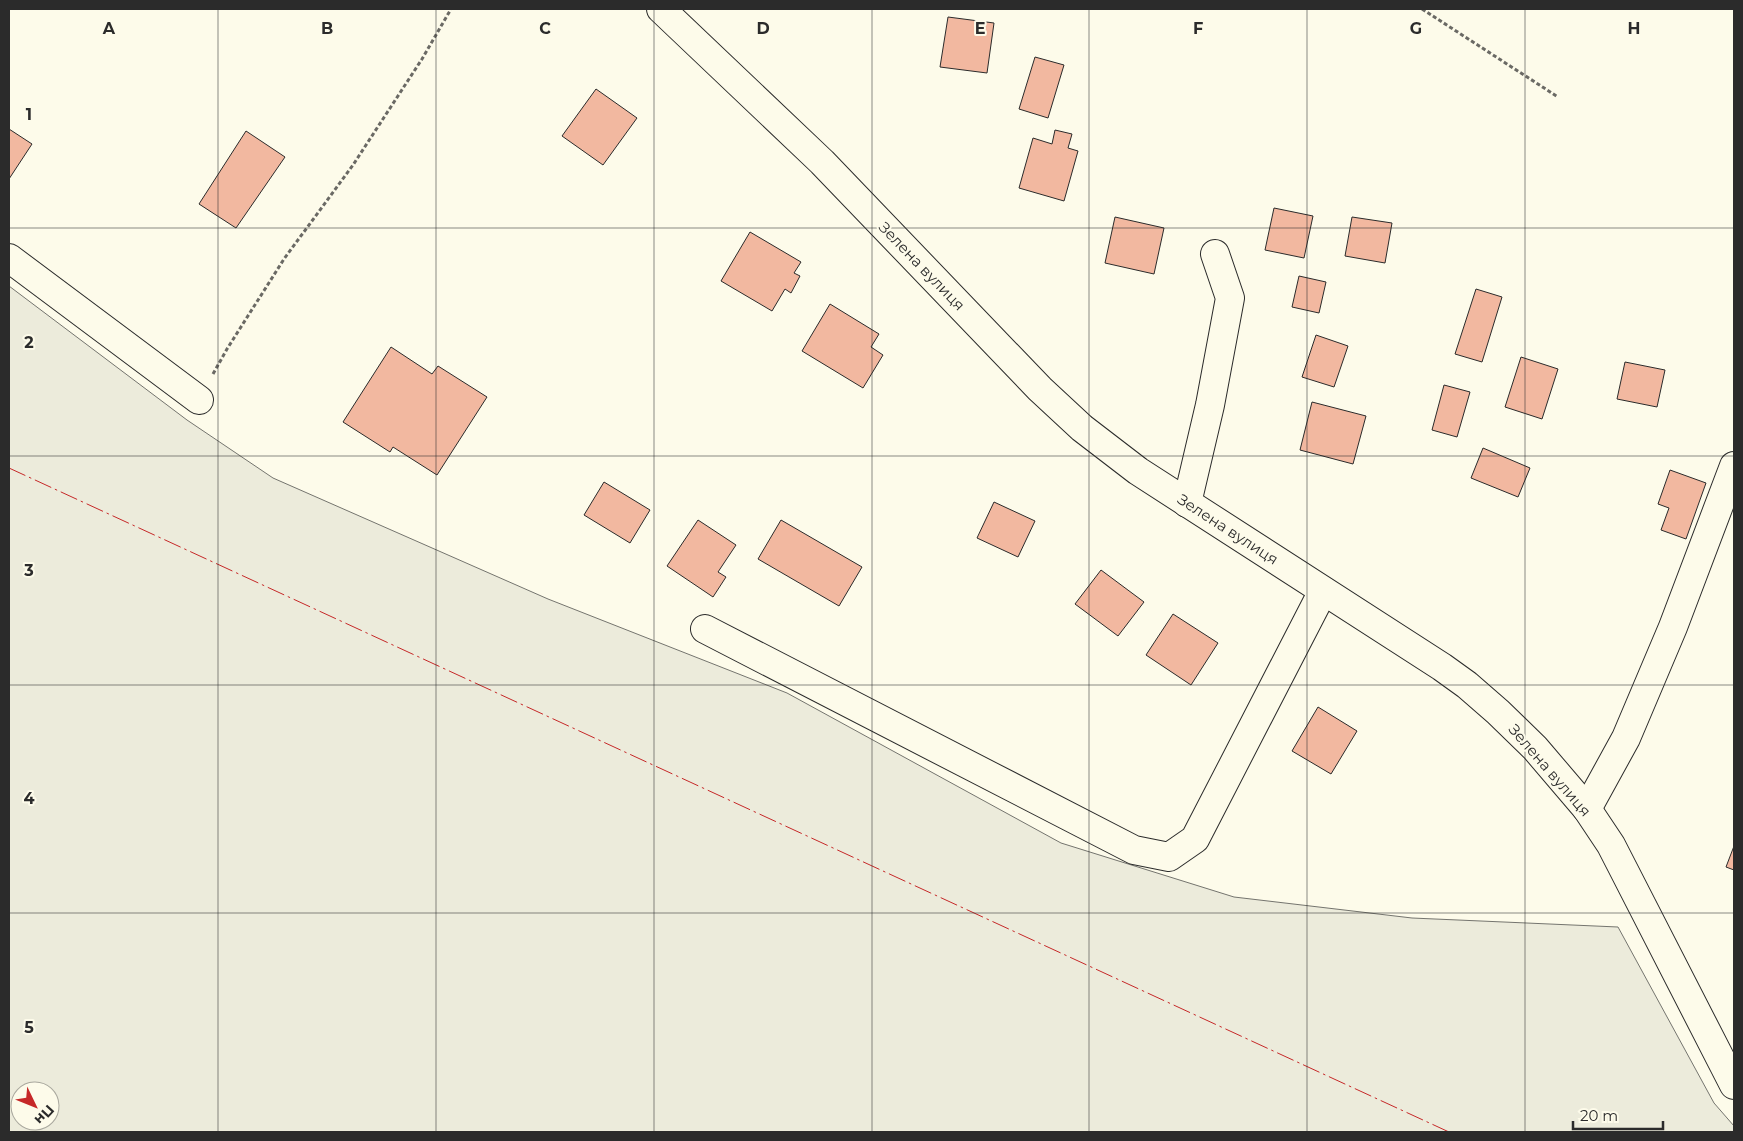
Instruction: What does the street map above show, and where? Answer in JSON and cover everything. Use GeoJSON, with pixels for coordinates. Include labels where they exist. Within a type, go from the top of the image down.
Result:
{"type":"FeatureCollection","features":[{"type":"Feature","properties":{"kind":"street","name":"Зелена вулиця"},"geometry":{"type":"LineString","coordinates":[[661,9],[822,162],[1047,396],[1096,439],[1138,471],[1442,667],[1498,712],[1535,748],[1586,809],[1612,845],[1734,1085]]}},
{"type":"Feature","properties":{"kind":"street"},"geometry":{"type":"LineString","coordinates":[[1187,503],[1210,405],[1230,298],[1215,254]]}},
{"type":"Feature","properties":{"kind":"street"},"geometry":{"type":"LineString","coordinates":[[9,258],[199,400]]}},
{"type":"Feature","properties":{"kind":"street"},"geometry":{"type":"LineString","coordinates":[[1586,809],[1626,738],[1673,627],[1734,466]]}},
{"type":"Feature","properties":{"kind":"street"},"geometry":{"type":"LineString","coordinates":[[705,629],[1134,850],[1169,857],[1195,839],[1322,591]]}},
{"type":"Feature","properties":{"kind":"path"},"geometry":{"type":"LineString","coordinates":[[199,400],[227,349],[284,259],[353,165],[452,9]]}},
{"type":"Feature","properties":{"kind":"path"},"geometry":{"type":"LineString","coordinates":[[1422,9],[1558,97]]}},
{"type":"Feature","properties":{"kind":"shaded area"},"geometry":{"type":"Polygon","coordinates":[[[9,286],[187,420],[273,478],[548,599],[787,693],[1061,843],[1234,897],[1412,918],[1618,927],[1714,1103],[1734,1126],[1734,1132],[9,1132],[9,286]]]}},
{"type":"Feature","properties":{"kind":"building"},"geometry":{"type":"Polygon","coordinates":[[[948,17],[994,23],[987,73],[940,67],[948,17]]]}},
{"type":"Feature","properties":{"kind":"building"},"geometry":{"type":"Polygon","coordinates":[[[1035,57],[1064,65],[1048,118],[1019,109],[1035,57]]]}},
{"type":"Feature","properties":{"kind":"building"},"geometry":{"type":"Polygon","coordinates":[[[596,89],[637,118],[603,165],[562,136],[596,89]]]}},
{"type":"Feature","properties":{"kind":"building"},"geometry":{"type":"Polygon","coordinates":[[[9,129],[32,144],[9,179],[9,129]]]}},
{"type":"Feature","properties":{"kind":"building"},"geometry":{"type":"Polygon","coordinates":[[[1055,130],[1072,134],[1068,148],[1078,151],[1064,201],[1019,188],[1033,138],[1052,144],[1055,130]]]}},
{"type":"Feature","properties":{"kind":"building"},"geometry":{"type":"Polygon","coordinates":[[[246,131],[285,157],[236,228],[199,204],[246,131]]]}},
{"type":"Feature","properties":{"kind":"building"},"geometry":{"type":"Polygon","coordinates":[[[1274,208],[1313,216],[1304,258],[1265,250],[1274,208]]]}},
{"type":"Feature","properties":{"kind":"building"},"geometry":{"type":"Polygon","coordinates":[[[1115,217],[1164,228],[1154,274],[1105,263],[1115,217]]]}},
{"type":"Feature","properties":{"kind":"building"},"geometry":{"type":"Polygon","coordinates":[[[1352,217],[1392,223],[1385,263],[1345,256],[1352,217]]]}},
{"type":"Feature","properties":{"kind":"building"},"geometry":{"type":"Polygon","coordinates":[[[750,232],[801,262],[794,273],[800,276],[791,293],[785,289],[772,311],[721,281],[750,232]]]}},
{"type":"Feature","properties":{"kind":"building"},"geometry":{"type":"Polygon","coordinates":[[[1299,276],[1326,282],[1319,313],[1292,307],[1299,276]]]}},
{"type":"Feature","properties":{"kind":"building"},"geometry":{"type":"Polygon","coordinates":[[[1476,289],[1502,297],[1482,362],[1455,354],[1476,289]]]}},
{"type":"Feature","properties":{"kind":"building"},"geometry":{"type":"Polygon","coordinates":[[[830,304],[879,334],[871,347],[883,355],[863,388],[802,351],[830,304]]]}},
{"type":"Feature","properties":{"kind":"building"},"geometry":{"type":"Polygon","coordinates":[[[1316,335],[1348,346],[1334,387],[1302,377],[1316,335]]]}},
{"type":"Feature","properties":{"kind":"building"},"geometry":{"type":"Polygon","coordinates":[[[391,347],[432,374],[438,366],[487,397],[437,475],[393,447],[390,452],[343,422],[391,347]]]}},
{"type":"Feature","properties":{"kind":"building"},"geometry":{"type":"Polygon","coordinates":[[[1521,357],[1558,369],[1542,419],[1505,407],[1521,357]]]}},
{"type":"Feature","properties":{"kind":"building"},"geometry":{"type":"Polygon","coordinates":[[[1625,362],[1665,370],[1657,407],[1617,399],[1625,362]]]}},
{"type":"Feature","properties":{"kind":"building"},"geometry":{"type":"Polygon","coordinates":[[[1444,385],[1470,392],[1457,437],[1432,430],[1444,385]]]}},
{"type":"Feature","properties":{"kind":"building"},"geometry":{"type":"Polygon","coordinates":[[[1312,402],[1366,416],[1353,464],[1300,450],[1312,402]]]}},
{"type":"Feature","properties":{"kind":"building"},"geometry":{"type":"Polygon","coordinates":[[[1483,448],[1530,468],[1518,497],[1471,478],[1483,448]]]}},
{"type":"Feature","properties":{"kind":"building"},"geometry":{"type":"Polygon","coordinates":[[[1670,470],[1706,483],[1686,539],[1661,530],[1669,508],[1658,504],[1670,470]]]}},
{"type":"Feature","properties":{"kind":"building"},"geometry":{"type":"Polygon","coordinates":[[[604,482],[650,510],[630,543],[584,515],[604,482]]]}},
{"type":"Feature","properties":{"kind":"building"},"geometry":{"type":"Polygon","coordinates":[[[994,502],[1035,521],[1018,557],[977,538],[994,502]]]}},
{"type":"Feature","properties":{"kind":"building"},"geometry":{"type":"Polygon","coordinates":[[[698,520],[736,545],[718,572],[726,577],[713,597],[667,566],[698,520]]]}},
{"type":"Feature","properties":{"kind":"building"},"geometry":{"type":"Polygon","coordinates":[[[781,520],[862,567],[839,606],[758,559],[781,520]]]}},
{"type":"Feature","properties":{"kind":"building"},"geometry":{"type":"Polygon","coordinates":[[[1101,570],[1144,602],[1118,636],[1075,604],[1101,570]]]}},
{"type":"Feature","properties":{"kind":"building"},"geometry":{"type":"Polygon","coordinates":[[[1173,614],[1218,643],[1191,685],[1146,655],[1173,614]]]}},
{"type":"Feature","properties":{"kind":"building"},"geometry":{"type":"Polygon","coordinates":[[[1318,707],[1357,731],[1331,774],[1292,751],[1318,707]]]}},
{"type":"Feature","properties":{"kind":"building"},"geometry":{"type":"Polygon","coordinates":[[[1734,846],[1734,870],[1726,867],[1734,846]]]}},
{"type":"Feature","properties":{"kind":"power"},"geometry":{"type":"LineString","coordinates":[[9,468],[1449,1132]]}}]}
